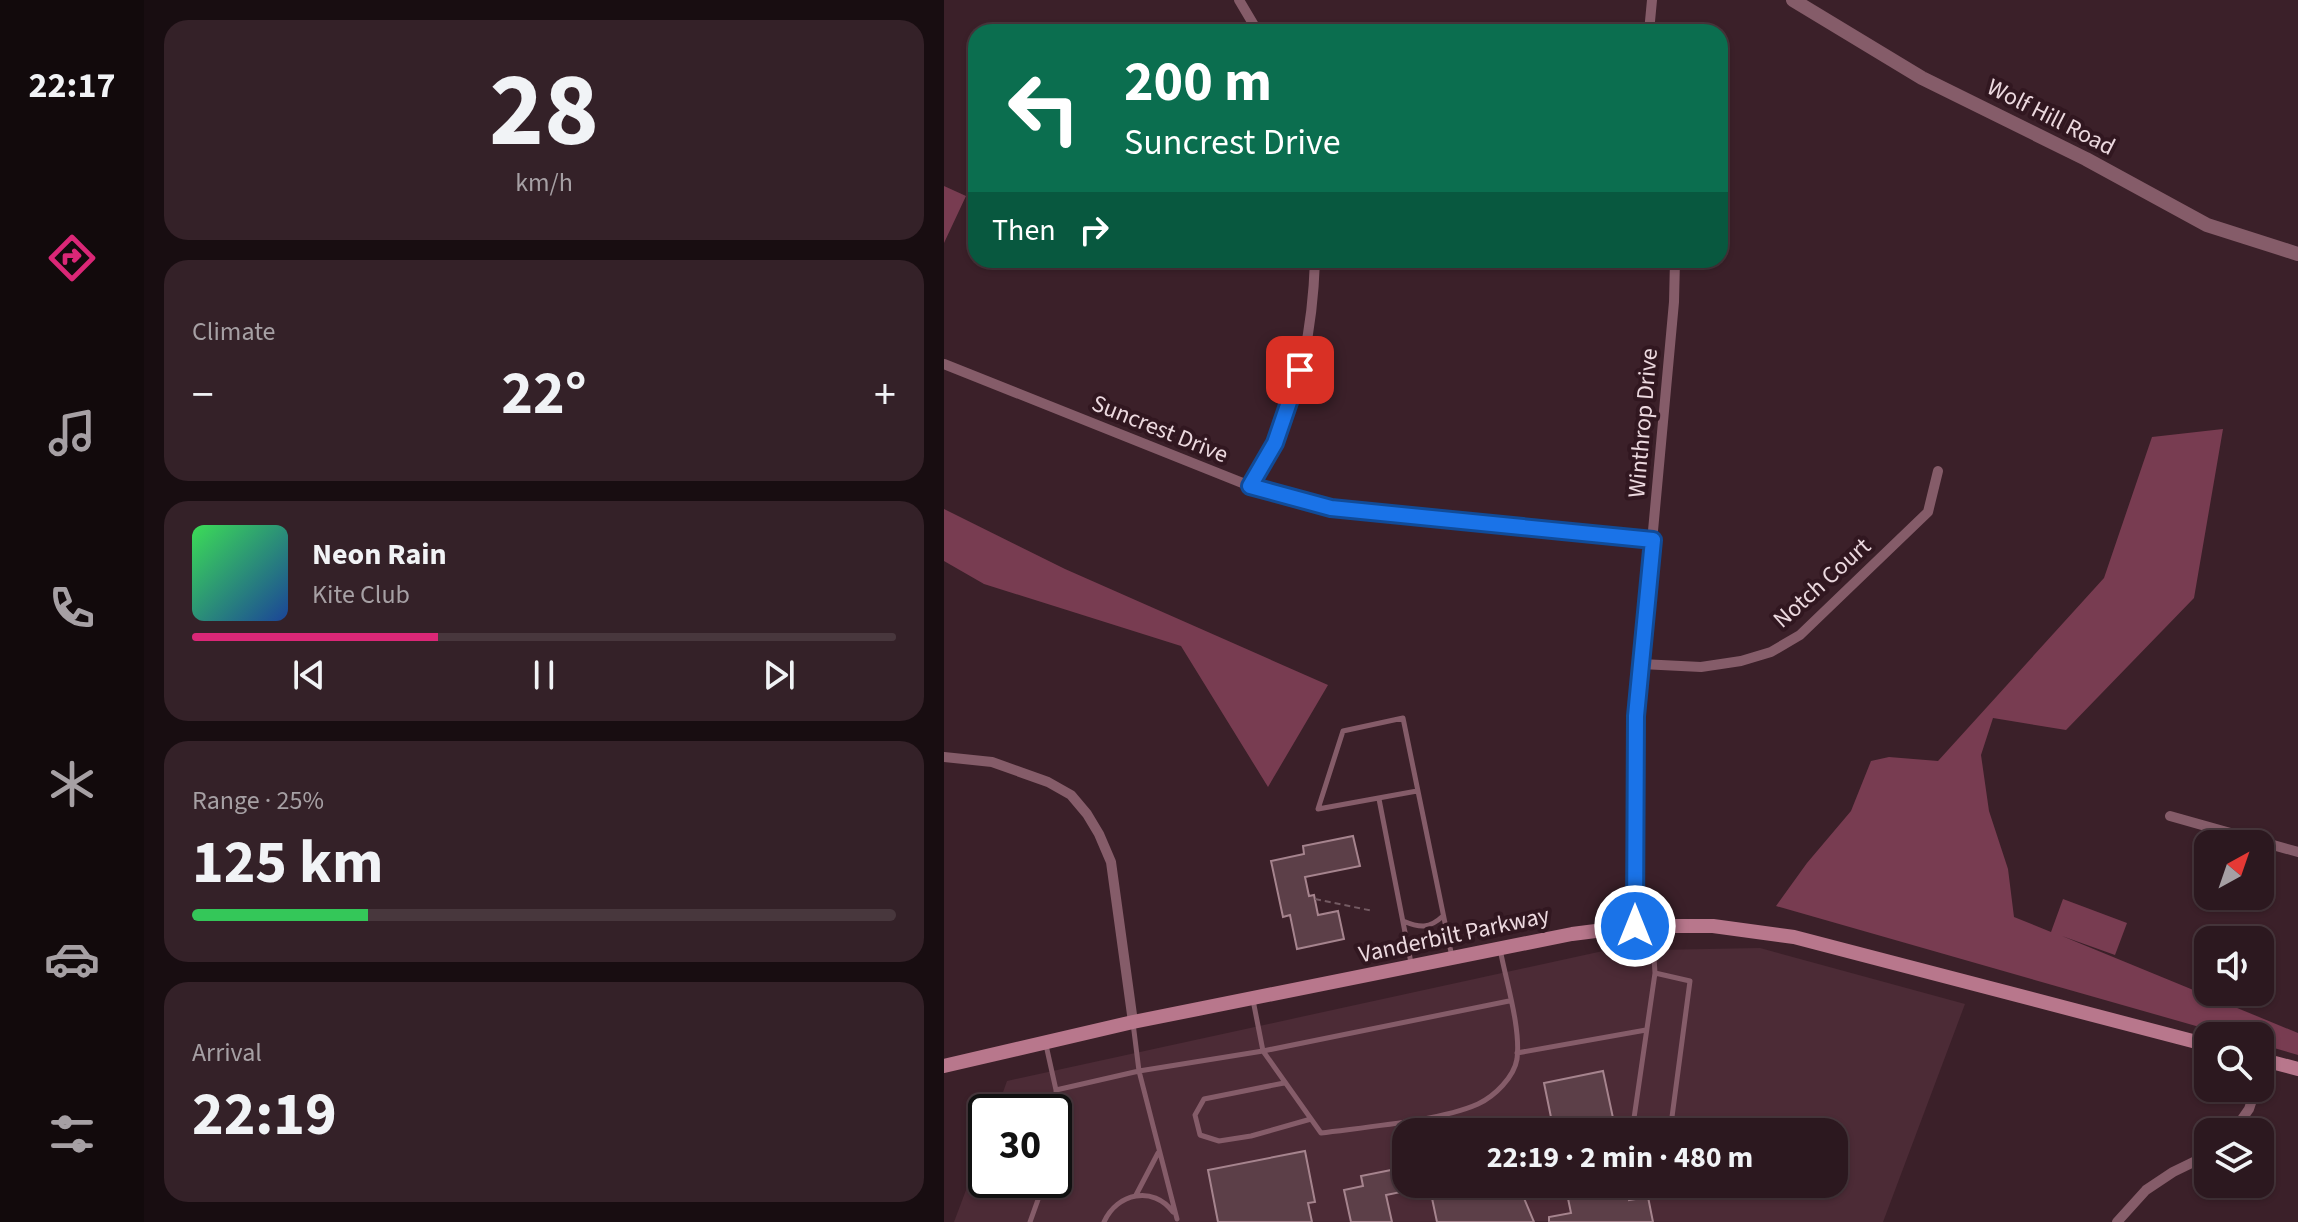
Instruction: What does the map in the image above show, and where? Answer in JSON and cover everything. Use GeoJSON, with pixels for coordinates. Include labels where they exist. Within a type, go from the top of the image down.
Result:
{"type":"FeatureCollection","features":[{"type":"Feature","properties":{"kind":"main road","name":"Vanderbilt Parkway"},"geometry":{"type":"LineString","coordinates":[[944,1066],[1133,1022],[1572,934],[1635,926],[1713,926],[1794,937],[2194,1041]]}},
{"type":"Feature","properties":{"kind":"main road"},"geometry":{"type":"LineString","coordinates":[[2274,1062],[2298,1069]]}},
{"type":"Feature","properties":{"kind":"street"},"geometry":{"type":"LineString","coordinates":[[1239,0],[1253,24]]}},
{"type":"Feature","properties":{"kind":"street"},"geometry":{"type":"LineString","coordinates":[[1650,24],[1652,0]]}},
{"type":"Feature","properties":{"kind":"street","name":"Wolf Hill Road"},"geometry":{"type":"LineString","coordinates":[[1793,0],[1922,78],[2086,159],[2207,225],[2298,254]]}},
{"type":"Feature","properties":{"kind":"street"},"geometry":{"type":"LineString","coordinates":[[1250,486],[1275,443],[1294,394],[1312,309],[1315,268]]}},
{"type":"Feature","properties":{"kind":"street","name":"Winthrop Drive"},"geometry":{"type":"LineString","coordinates":[[1635,926],[1636,716],[1675,268]]}},
{"type":"Feature","properties":{"kind":"street","name":"Suncrest Drive"},"geometry":{"type":"LineString","coordinates":[[944,364],[1250,486],[1331,508],[1653,540]]}},
{"type":"Feature","properties":{"kind":"street","name":"Notch Court"},"geometry":{"type":"LineString","coordinates":[[1641,664],[1701,667],[1741,661],[1771,652],[1800,635],[1928,512],[1938,471]]}},
{"type":"Feature","properties":{"kind":"street"},"geometry":{"type":"LineString","coordinates":[[944,757],[992,762],[1034,776],[1071,795],[1087,814],[1111,862],[1133,1022]]}},
{"type":"Feature","properties":{"kind":"street"},"geometry":{"type":"LineString","coordinates":[[2170,816],[2298,852]]}},
{"type":"Feature","properties":{"kind":"street"},"geometry":{"type":"LineString","coordinates":[[2117,1222],[2146,1190],[2194,1162]]}},
{"type":"Feature","properties":{"kind":"lane"},"geometry":{"type":"LineString","coordinates":[[1417,791],[1318,809],[1343,731],[1403,718],[1452,958]]}},
{"type":"Feature","properties":{"kind":"lane"},"geometry":{"type":"LineString","coordinates":[[1379,799],[1412,966]]}},
{"type":"Feature","properties":{"kind":"lane"},"geometry":{"type":"LineString","coordinates":[[1403,921],[1426,927],[1434,925],[1443,915]]}},
{"type":"Feature","properties":{"kind":"lane"},"geometry":{"type":"LineString","coordinates":[[1634,1118],[1655,973],[1652,926]]}},
{"type":"Feature","properties":{"kind":"lane"},"geometry":{"type":"LineString","coordinates":[[1252,999],[1263,1051],[1321,1133],[1435,1116],[1480,1104],[1514,1072],[1516,1029],[1499,949]]}},
{"type":"Feature","properties":{"kind":"lane"},"geometry":{"type":"LineString","coordinates":[[1655,973],[1690,981],[1672,1118]]}},
{"type":"Feature","properties":{"kind":"lane"},"geometry":{"type":"LineString","coordinates":[[1056,1090],[1139,1071],[1263,1051],[1509,1001]]}},
{"type":"Feature","properties":{"kind":"lane"},"geometry":{"type":"LineString","coordinates":[[1133,1022],[1139,1071],[1177,1220]]}},
{"type":"Feature","properties":{"kind":"lane"},"geometry":{"type":"LineString","coordinates":[[1517,1053],[1646,1030]]}},
{"type":"Feature","properties":{"kind":"lane"},"geometry":{"type":"LineString","coordinates":[[1045,1044],[1056,1094]]}},
{"type":"Feature","properties":{"kind":"lane"},"geometry":{"type":"LineString","coordinates":[[1284,1083],[1204,1099],[1195,1115],[1200,1135],[1219,1141],[1251,1136],[1311,1119]]}},
{"type":"Feature","properties":{"kind":"lane"},"geometry":{"type":"LineString","coordinates":[[1136,1195],[1158,1152]]}},
{"type":"Feature","properties":{"kind":"lane"},"geometry":{"type":"LineString","coordinates":[[1103,1222],[1116,1204],[1136,1195],[1160,1200],[1170,1208],[1177,1220]]}},
{"type":"Feature","properties":{"kind":"lane"},"geometry":{"type":"LineString","coordinates":[[1030,1222],[1039,1198]]}},
{"type":"Feature","properties":{"kind":"path"},"geometry":{"type":"LineString","coordinates":[[1315,899],[1373,911]]}},
{"type":"Feature","properties":{"kind":"shaded area"},"geometry":{"type":"Polygon","coordinates":[[[944,186],[966,196],[944,243],[944,186]]]}},
{"type":"Feature","properties":{"kind":"shaded area"},"geometry":{"type":"Polygon","coordinates":[[[2223,429],[2194,598],[2066,730],[1993,718],[1981,755],[1989,811],[2008,869],[2014,917],[2051,932],[2063,899],[2127,923],[2115,955],[2062,936],[2194,990],[2194,1006],[2232,1006],[2271,1022],[2194,1022],[2194,1025],[1776,906],[1851,811],[1871,761],[1889,757],[1938,761],[2104,578],[2152,437],[2223,429]]]}},
{"type":"Feature","properties":{"kind":"shaded area"},"geometry":{"type":"Polygon","coordinates":[[[944,509],[1065,569],[1328,685],[1268,787],[1181,646],[984,584],[944,561],[944,509]]]}},
{"type":"Feature","properties":{"kind":"shaded area"},"geometry":{"type":"Polygon","coordinates":[[[1760,948],[1965,1004],[1883,1222],[954,1222],[968,1185],[968,1198],[1072,1198],[1072,1094],[1002,1094],[1007,1081],[1603,951],[1760,948]]]}},
{"type":"Feature","properties":{"kind":"shaded area"},"geometry":{"type":"Polygon","coordinates":[[[2274,1023],[2298,1033],[2298,1055],[2274,1048],[2274,1023]]]}},
{"type":"Feature","properties":{"kind":"building"},"geometry":{"type":"Polygon","coordinates":[[[1353,836],[1360,866],[1305,877],[1309,896],[1314,895],[1318,915],[1338,911],[1344,939],[1297,949],[1290,915],[1283,917],[1271,861],[1304,854],[1303,846],[1353,836]]]}},
{"type":"Feature","properties":{"kind":"building"},"geometry":{"type":"Polygon","coordinates":[[[1603,1071],[1613,1118],[1551,1118],[1544,1083],[1603,1071]]]}},
{"type":"Feature","properties":{"kind":"building"},"geometry":{"type":"Polygon","coordinates":[[[1305,1151],[1315,1202],[1308,1203],[1312,1222],[1218,1222],[1208,1170],[1305,1151]]]}},
{"type":"Feature","properties":{"kind":"building"},"geometry":{"type":"Polygon","coordinates":[[[1392,1170],[1392,1194],[1386,1195],[1392,1222],[1351,1222],[1344,1190],[1363,1186],[1361,1176],[1392,1170]]]}},
{"type":"Feature","properties":{"kind":"building"},"geometry":{"type":"Polygon","coordinates":[[[1432,1198],[1524,1198],[1534,1222],[1437,1222],[1432,1198]]]}},
{"type":"Feature","properties":{"kind":"building"},"geometry":{"type":"Polygon","coordinates":[[[1568,1198],[1648,1198],[1653,1222],[1549,1222],[1549,1217],[1571,1213],[1568,1198]]]}},
{"type":"Feature","properties":{"kind":"route"},"geometry":{"type":"LineString","coordinates":[[1300,370],[1275,443],[1250,486],[1331,508],[1653,540],[1636,716],[1635,926]]}}]}
